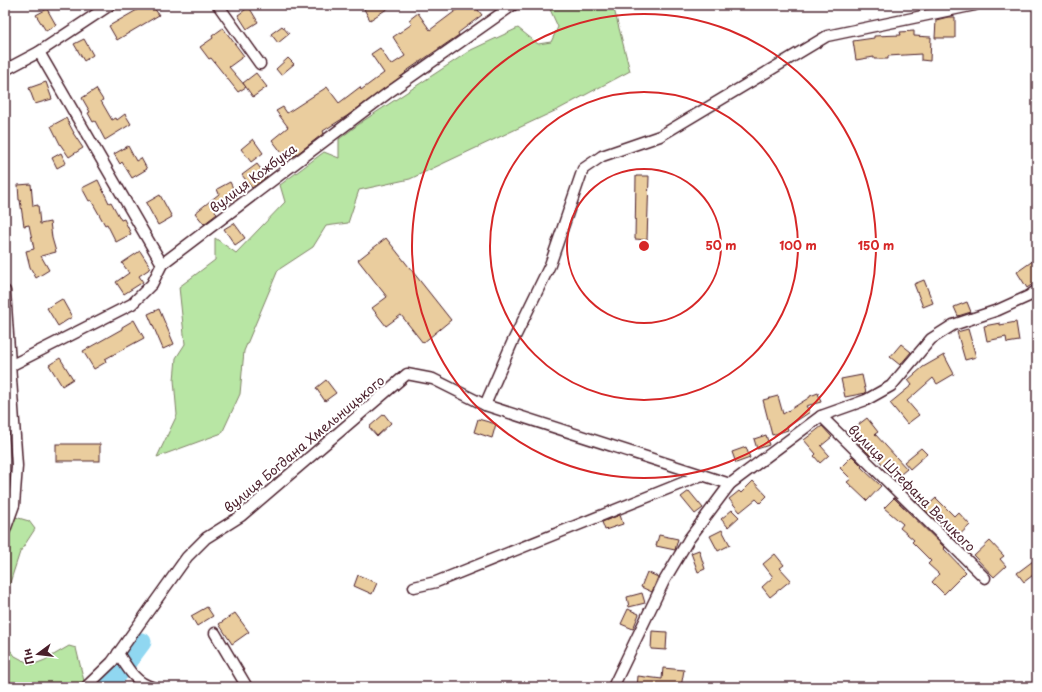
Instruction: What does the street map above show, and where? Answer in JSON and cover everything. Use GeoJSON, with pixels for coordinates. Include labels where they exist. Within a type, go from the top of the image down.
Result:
{"type":"FeatureCollection","features":[{"type":"Feature","properties":{"kind":"street"},"geometry":{"type":"LineString","coordinates":[[5,70],[39,52],[110,5]]}},
{"type":"Feature","properties":{"kind":"street"},"geometry":{"type":"LineString","coordinates":[[218,5],[260,64]]}},
{"type":"Feature","properties":{"kind":"street","name":"вулиця Кожбука"},"geometry":{"type":"LineString","coordinates":[[8,368],[132,304],[152,284],[162,264],[388,93],[513,5]]}},
{"type":"Feature","properties":{"kind":"street"},"geometry":{"type":"LineString","coordinates":[[485,405],[512,343],[550,265],[583,169],[602,156],[660,136],[827,36],[976,5]]}},
{"type":"Feature","properties":{"kind":"street"},"geometry":{"type":"LineString","coordinates":[[39,52],[162,264]]}},
{"type":"Feature","properties":{"kind":"street"},"geometry":{"type":"LineString","coordinates":[[613,687],[664,581],[689,539],[730,484],[821,416],[866,400],[891,386],[931,340],[953,325],[998,310],[1029,296],[1037,290]]}},
{"type":"Feature","properties":{"kind":"street"},"geometry":{"type":"LineString","coordinates":[[5,291],[8,368],[17,466],[14,505],[5,530]]}},
{"type":"Feature","properties":{"kind":"street","name":"вулиця Богдана Хмельницького"},"geometry":{"type":"LineString","coordinates":[[86,687],[120,656],[187,557],[206,538],[241,516],[407,374],[433,379],[485,405],[730,484]]}},
{"type":"Feature","properties":{"kind":"street","name":"вулиця Штефана Великого"},"geometry":{"type":"LineString","coordinates":[[821,416],[985,578]]}},
{"type":"Feature","properties":{"kind":"street"},"geometry":{"type":"LineString","coordinates":[[414,587],[436,582],[702,475]]}},
{"type":"Feature","properties":{"kind":"street"},"geometry":{"type":"LineString","coordinates":[[215,634],[247,687]]}},
{"type":"Feature","properties":{"kind":"street"},"geometry":{"type":"LineString","coordinates":[[120,656],[130,673],[144,685],[152,687]]}},
{"type":"Feature","properties":{"kind":"green space"},"geometry":{"type":"Polygon","coordinates":[[[548,5],[613,5],[630,71],[559,109],[410,179],[359,190],[348,223],[326,226],[313,247],[278,270],[244,351],[240,394],[222,433],[157,457],[177,415],[174,380],[176,358],[185,344],[179,287],[215,260],[215,238],[236,253],[285,202],[280,185],[324,152],[339,158],[339,139],[363,121],[471,50],[518,28],[538,44],[551,42],[558,27],[548,5]]]}},
{"type":"Feature","properties":{"kind":"green space"},"geometry":{"type":"Polygon","coordinates":[[[5,514],[29,521],[35,529],[20,552],[5,598],[5,514]]]}},
{"type":"Feature","properties":{"kind":"green space"},"geometry":{"type":"Polygon","coordinates":[[[5,644],[15,656],[32,665],[45,660],[69,646],[76,648],[84,681],[75,687],[5,687],[5,644]]]}},
{"type":"Feature","properties":{"kind":"building"},"geometry":{"type":"Polygon","coordinates":[[[141,5],[152,5],[159,15],[117,40],[109,26],[137,10],[136,8],[141,5]]]}},
{"type":"Feature","properties":{"kind":"building"},"geometry":{"type":"Polygon","coordinates":[[[371,5],[393,5],[370,20],[364,9],[371,5]]]}},
{"type":"Feature","properties":{"kind":"building"},"geometry":{"type":"Polygon","coordinates":[[[455,5],[474,5],[482,15],[458,33],[459,35],[405,72],[406,73],[347,116],[323,131],[324,133],[288,161],[272,140],[288,127],[276,111],[283,107],[287,113],[327,87],[339,103],[360,87],[361,90],[384,73],[371,54],[380,48],[391,65],[405,56],[393,37],[412,24],[409,20],[418,13],[430,30],[458,9],[455,5]]]}},
{"type":"Feature","properties":{"kind":"building"},"geometry":{"type":"Polygon","coordinates":[[[249,7],[258,22],[247,29],[238,15],[249,7]]]}},
{"type":"Feature","properties":{"kind":"building"},"geometry":{"type":"Polygon","coordinates":[[[47,9],[56,25],[46,31],[36,15],[47,9]]]}},
{"type":"Feature","properties":{"kind":"building"},"geometry":{"type":"Polygon","coordinates":[[[955,17],[955,38],[935,38],[936,20],[955,17]]]}},
{"type":"Feature","properties":{"kind":"building"},"geometry":{"type":"Polygon","coordinates":[[[282,26],[289,34],[278,43],[271,34],[282,26]]]}},
{"type":"Feature","properties":{"kind":"building"},"geometry":{"type":"Polygon","coordinates":[[[223,28],[244,56],[229,67],[246,87],[238,92],[211,58],[209,59],[200,47],[213,38],[212,36],[223,28]]]}},
{"type":"Feature","properties":{"kind":"building"},"geometry":{"type":"Polygon","coordinates":[[[914,31],[914,36],[931,37],[930,61],[921,60],[921,54],[888,56],[888,59],[874,59],[874,57],[856,60],[853,41],[874,38],[874,36],[901,35],[900,32],[914,31]]]}},
{"type":"Feature","properties":{"kind":"building"},"geometry":{"type":"Polygon","coordinates":[[[84,39],[93,55],[84,61],[74,44],[84,39]]]}},
{"type":"Feature","properties":{"kind":"building"},"geometry":{"type":"Polygon","coordinates":[[[288,58],[294,64],[281,75],[276,69],[288,58]]]}},
{"type":"Feature","properties":{"kind":"building"},"geometry":{"type":"Polygon","coordinates":[[[256,73],[267,87],[253,97],[243,83],[256,73]]]}},
{"type":"Feature","properties":{"kind":"building"},"geometry":{"type":"Polygon","coordinates":[[[46,82],[52,99],[35,104],[29,88],[46,82]]]}},
{"type":"Feature","properties":{"kind":"building"},"geometry":{"type":"Polygon","coordinates":[[[96,89],[112,120],[116,118],[117,120],[125,114],[131,124],[105,140],[95,121],[93,122],[88,113],[90,112],[82,98],[96,89]]]}},
{"type":"Feature","properties":{"kind":"building"},"geometry":{"type":"Polygon","coordinates":[[[66,118],[73,133],[83,148],[69,157],[60,144],[51,126],[66,118]]]}},
{"type":"Feature","properties":{"kind":"building"},"geometry":{"type":"Polygon","coordinates":[[[253,139],[263,153],[251,162],[241,149],[253,139]]]}},
{"type":"Feature","properties":{"kind":"building"},"geometry":{"type":"Polygon","coordinates":[[[128,146],[136,161],[141,158],[147,169],[132,178],[122,162],[120,164],[114,154],[128,146]]]}},
{"type":"Feature","properties":{"kind":"building"},"geometry":{"type":"Polygon","coordinates":[[[61,153],[66,163],[57,168],[52,158],[61,153]]]}},
{"type":"Feature","properties":{"kind":"building"},"geometry":{"type":"Polygon","coordinates":[[[257,164],[267,177],[252,188],[242,175],[257,164]]]}},
{"type":"Feature","properties":{"kind":"building"},"geometry":{"type":"Polygon","coordinates":[[[636,176],[649,176],[647,240],[635,239],[636,176]]]}},
{"type":"Feature","properties":{"kind":"building"},"geometry":{"type":"Polygon","coordinates":[[[98,180],[109,203],[111,202],[121,220],[124,219],[131,234],[116,242],[107,224],[105,225],[91,200],[89,201],[82,188],[98,180]]]}},
{"type":"Feature","properties":{"kind":"building"},"geometry":{"type":"Polygon","coordinates":[[[230,182],[238,198],[215,211],[217,214],[204,224],[195,213],[219,194],[217,189],[230,182]]]}},
{"type":"Feature","properties":{"kind":"building"},"geometry":{"type":"Polygon","coordinates":[[[31,184],[33,206],[38,205],[40,224],[50,222],[56,252],[41,256],[49,270],[36,278],[30,267],[26,251],[34,249],[29,225],[24,226],[18,185],[31,184]]]}},
{"type":"Feature","properties":{"kind":"building"},"geometry":{"type":"Polygon","coordinates":[[[160,195],[172,217],[158,225],[146,203],[160,195]]]}},
{"type":"Feature","properties":{"kind":"building"},"geometry":{"type":"Polygon","coordinates":[[[234,223],[245,238],[235,245],[224,229],[234,223]]]}},
{"type":"Feature","properties":{"kind":"building"},"geometry":{"type":"Polygon","coordinates":[[[386,238],[451,320],[423,343],[401,315],[386,326],[372,308],[387,297],[358,260],[386,238]]]}},
{"type":"Feature","properties":{"kind":"building"},"geometry":{"type":"Polygon","coordinates":[[[140,251],[151,268],[139,276],[143,282],[124,294],[116,282],[129,273],[122,263],[140,251]]]}},
{"type":"Feature","properties":{"kind":"building"},"geometry":{"type":"Polygon","coordinates":[[[1037,258],[1037,281],[1027,288],[1017,272],[1037,258]]]}},
{"type":"Feature","properties":{"kind":"building"},"geometry":{"type":"Polygon","coordinates":[[[924,280],[933,303],[923,307],[914,284],[924,280]]]}},
{"type":"Feature","properties":{"kind":"building"},"geometry":{"type":"Polygon","coordinates":[[[62,299],[72,317],[58,326],[47,308],[62,299]]]}},
{"type":"Feature","properties":{"kind":"building"},"geometry":{"type":"Polygon","coordinates":[[[967,302],[971,312],[958,316],[954,307],[967,302]]]}},
{"type":"Feature","properties":{"kind":"building"},"geometry":{"type":"Polygon","coordinates":[[[159,309],[174,344],[163,349],[148,314],[159,309]]]}},
{"type":"Feature","properties":{"kind":"building"},"geometry":{"type":"Polygon","coordinates":[[[134,320],[144,338],[105,359],[106,362],[94,369],[83,351],[122,329],[122,327],[134,320]]]}},
{"type":"Feature","properties":{"kind":"building"},"geometry":{"type":"Polygon","coordinates":[[[1016,322],[1019,341],[1007,343],[1006,337],[987,341],[984,326],[1016,322]]]}},
{"type":"Feature","properties":{"kind":"building"},"geometry":{"type":"Polygon","coordinates":[[[968,329],[976,357],[965,360],[957,332],[968,329]]]}},
{"type":"Feature","properties":{"kind":"building"},"geometry":{"type":"Polygon","coordinates":[[[901,344],[911,352],[900,365],[890,357],[901,344]]]}},
{"type":"Feature","properties":{"kind":"building"},"geometry":{"type":"Polygon","coordinates":[[[944,355],[954,374],[937,384],[933,378],[907,401],[919,415],[907,424],[890,403],[912,385],[908,380],[923,367],[944,355]]]}},
{"type":"Feature","properties":{"kind":"building"},"geometry":{"type":"Polygon","coordinates":[[[60,358],[73,379],[62,386],[49,365],[60,358]]]}},
{"type":"Feature","properties":{"kind":"building"},"geometry":{"type":"Polygon","coordinates":[[[862,375],[866,393],[845,397],[841,379],[862,375]]]}},
{"type":"Feature","properties":{"kind":"building"},"geometry":{"type":"Polygon","coordinates":[[[326,380],[336,393],[325,401],[316,388],[326,380]]]}},
{"type":"Feature","properties":{"kind":"building"},"geometry":{"type":"Polygon","coordinates":[[[818,393],[821,402],[806,406],[810,412],[787,427],[788,430],[772,435],[763,400],[778,396],[783,414],[810,396],[818,393]]]}},
{"type":"Feature","properties":{"kind":"building"},"geometry":{"type":"Polygon","coordinates":[[[384,414],[391,423],[377,436],[369,427],[384,414]]]}},
{"type":"Feature","properties":{"kind":"building"},"geometry":{"type":"Polygon","coordinates":[[[867,418],[878,432],[875,434],[907,469],[895,479],[878,459],[873,455],[871,456],[861,446],[850,431],[867,418]]]}},
{"type":"Feature","properties":{"kind":"building"},"geometry":{"type":"Polygon","coordinates":[[[478,419],[496,424],[492,438],[474,432],[478,419]]]}},
{"type":"Feature","properties":{"kind":"building"},"geometry":{"type":"Polygon","coordinates":[[[822,426],[832,437],[821,446],[829,455],[820,463],[814,456],[816,454],[804,440],[822,426]]]}},
{"type":"Feature","properties":{"kind":"building"},"geometry":{"type":"Polygon","coordinates":[[[766,435],[769,445],[757,449],[754,439],[766,435]]]}},
{"type":"Feature","properties":{"kind":"building"},"geometry":{"type":"Polygon","coordinates":[[[56,444],[100,444],[100,461],[56,461],[56,444]]]}},
{"type":"Feature","properties":{"kind":"building"},"geometry":{"type":"Polygon","coordinates":[[[746,447],[750,458],[736,463],[732,452],[746,447]]]}},
{"type":"Feature","properties":{"kind":"building"},"geometry":{"type":"Polygon","coordinates":[[[921,448],[927,454],[910,469],[904,462],[921,448]]]}},
{"type":"Feature","properties":{"kind":"building"},"geometry":{"type":"Polygon","coordinates":[[[852,456],[881,486],[867,501],[847,482],[851,479],[840,468],[852,456]]]}},
{"type":"Feature","properties":{"kind":"building"},"geometry":{"type":"Polygon","coordinates":[[[753,481],[767,496],[760,503],[756,499],[740,512],[729,499],[739,491],[741,493],[753,481]]]}},
{"type":"Feature","properties":{"kind":"building"},"geometry":{"type":"Polygon","coordinates":[[[689,491],[703,508],[695,514],[681,497],[689,491]]]}},
{"type":"Feature","properties":{"kind":"building"},"geometry":{"type":"Polygon","coordinates":[[[894,498],[945,548],[944,549],[966,572],[944,594],[932,582],[939,574],[928,564],[931,561],[912,542],[914,540],[900,528],[903,524],[884,508],[894,498]]]}},
{"type":"Feature","properties":{"kind":"building"},"geometry":{"type":"Polygon","coordinates":[[[936,498],[954,516],[958,512],[970,525],[955,539],[924,509],[936,498]]]}},
{"type":"Feature","properties":{"kind":"building"},"geometry":{"type":"Polygon","coordinates":[[[732,510],[739,517],[728,527],[721,519],[732,510]]]}},
{"type":"Feature","properties":{"kind":"building"},"geometry":{"type":"Polygon","coordinates":[[[620,515],[623,524],[605,530],[602,522],[620,515]]]}},
{"type":"Feature","properties":{"kind":"building"},"geometry":{"type":"Polygon","coordinates":[[[722,530],[730,545],[718,551],[710,536],[722,530]]]}},
{"type":"Feature","properties":{"kind":"building"},"geometry":{"type":"Polygon","coordinates":[[[659,535],[678,539],[675,550],[656,546],[659,535]]]}},
{"type":"Feature","properties":{"kind":"building"},"geometry":{"type":"Polygon","coordinates":[[[990,541],[1004,556],[1000,559],[1006,566],[994,577],[974,556],[990,541]]]}},
{"type":"Feature","properties":{"kind":"building"},"geometry":{"type":"Polygon","coordinates":[[[699,550],[705,569],[698,572],[691,553],[699,550]]]}},
{"type":"Feature","properties":{"kind":"building"},"geometry":{"type":"Polygon","coordinates":[[[775,554],[784,565],[780,568],[791,580],[770,597],[762,587],[773,577],[763,564],[775,554]]]}},
{"type":"Feature","properties":{"kind":"building"},"geometry":{"type":"Polygon","coordinates":[[[1037,558],[1037,572],[1024,582],[1017,573],[1037,558]]]}},
{"type":"Feature","properties":{"kind":"building"},"geometry":{"type":"Polygon","coordinates":[[[647,572],[658,577],[652,592],[641,587],[647,572]]]}},
{"type":"Feature","properties":{"kind":"building"},"geometry":{"type":"Polygon","coordinates":[[[358,575],[377,583],[372,594],[354,586],[358,575]]]}},
{"type":"Feature","properties":{"kind":"building"},"geometry":{"type":"Polygon","coordinates":[[[642,593],[645,603],[629,607],[627,597],[642,593]]]}},
{"type":"Feature","properties":{"kind":"building"},"geometry":{"type":"Polygon","coordinates":[[[207,607],[213,616],[197,626],[191,616],[207,607]]]}},
{"type":"Feature","properties":{"kind":"building"},"geometry":{"type":"Polygon","coordinates":[[[628,609],[639,614],[633,629],[621,624],[628,609]]]}},
{"type":"Feature","properties":{"kind":"building"},"geometry":{"type":"Polygon","coordinates":[[[235,613],[249,632],[232,644],[219,624],[235,613]]]}},
{"type":"Feature","properties":{"kind":"building"},"geometry":{"type":"Polygon","coordinates":[[[652,631],[667,632],[666,650],[651,649],[652,631]]]}},
{"type":"Feature","properties":{"kind":"building"},"geometry":{"type":"Polygon","coordinates":[[[663,668],[684,670],[681,687],[637,687],[638,676],[662,679],[663,668]]]}},
{"type":"Feature","properties":{"kind":"waterway"},"geometry":{"type":"LineString","coordinates":[[106,687],[116,677],[142,642]]}}]}
